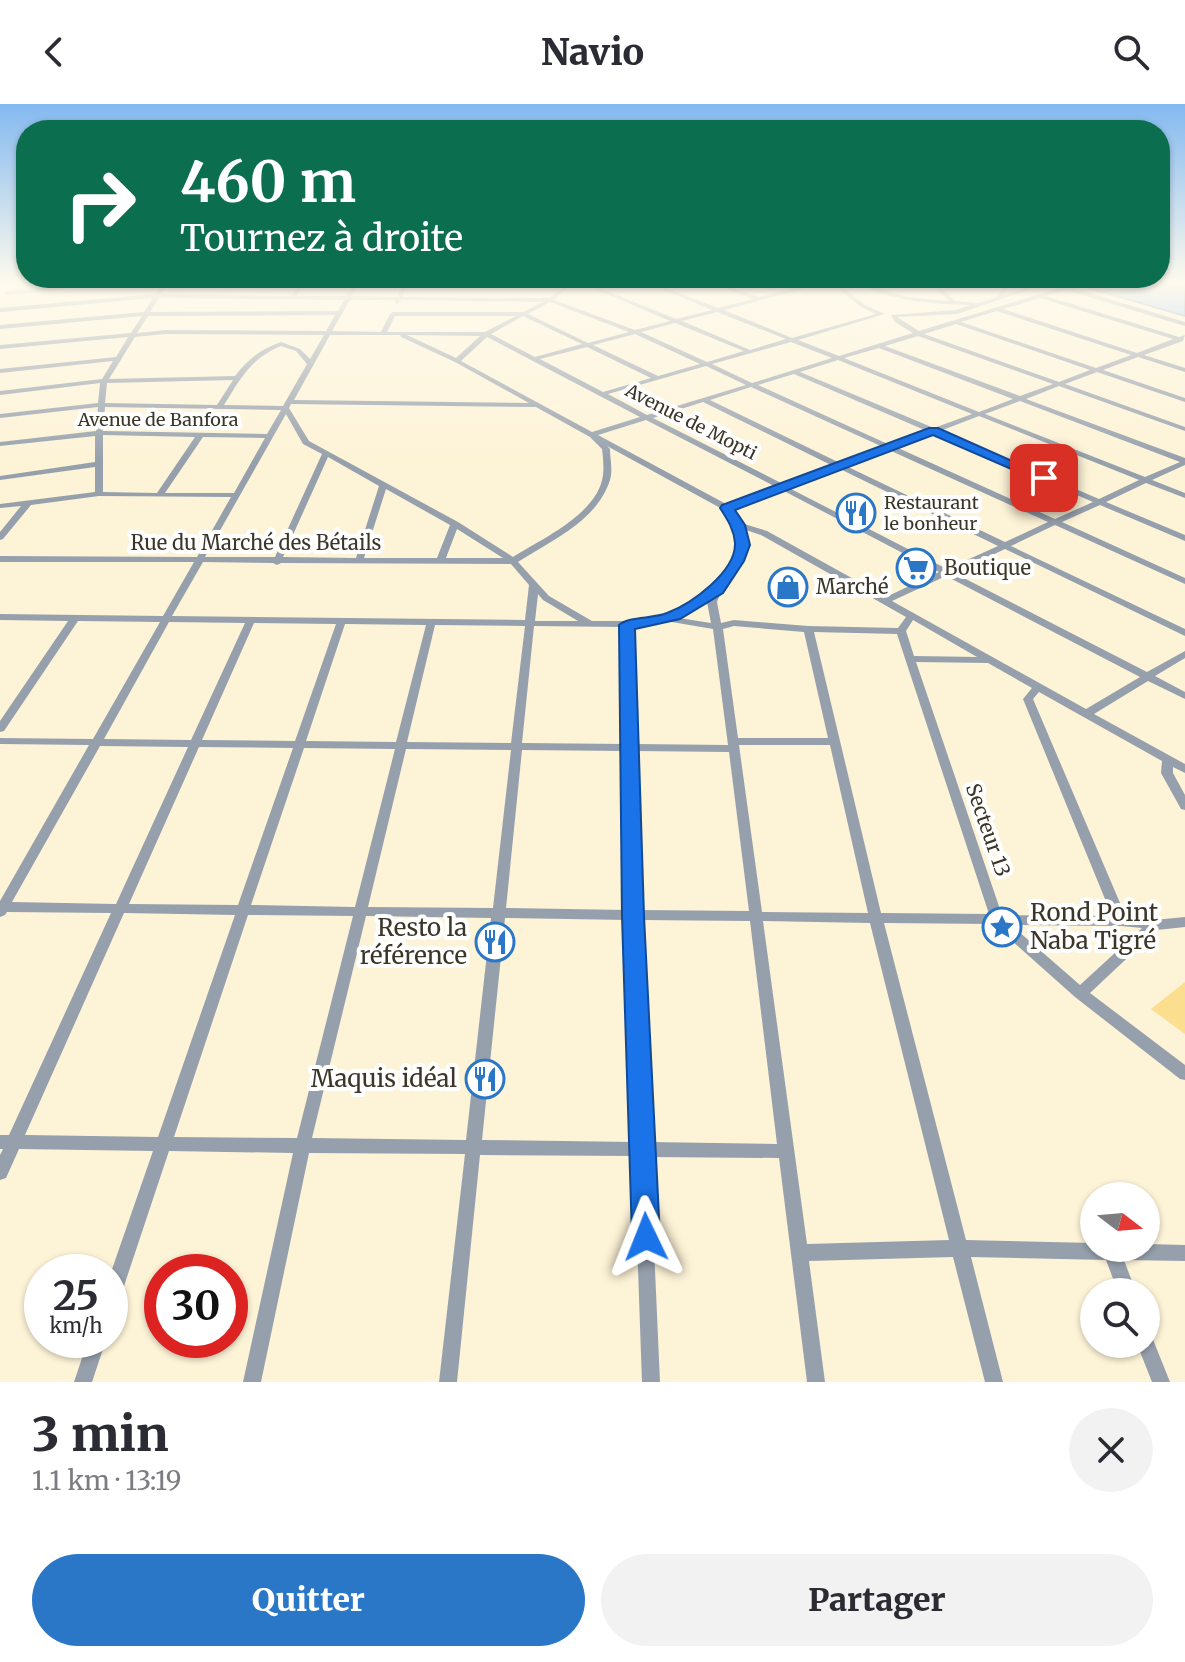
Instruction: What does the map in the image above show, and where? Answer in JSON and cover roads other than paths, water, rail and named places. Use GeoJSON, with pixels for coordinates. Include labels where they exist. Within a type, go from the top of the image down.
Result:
{"type":"FeatureCollection","features":[{"type":"Feature","properties":{"kind":"street","name":"Avenue de Mopti"},"geometry":{"type":"LineString","coordinates":[[0,347],[54,342]]}},
{"type":"Feature","properties":{"kind":"street"},"geometry":{"type":"LineString","coordinates":[[99,494],[99,433],[104,381],[126,342]]}},
{"type":"Feature","properties":{"kind":"street"},"geometry":{"type":"LineString","coordinates":[[270,342],[298,350],[311,364]]}},
{"type":"Feature","properties":{"kind":"street"},"geometry":{"type":"LineString","coordinates":[[323,342],[1,909],[1121,921],[1154,925],[1185,922]]}},
{"type":"Feature","properties":{"kind":"street"},"geometry":{"type":"LineString","coordinates":[[417,342],[727,508],[738,525],[741,553],[712,602],[734,745],[816,1382]]}},
{"type":"Feature","properties":{"kind":"street"},"geometry":{"type":"LineString","coordinates":[[457,361],[478,342]]}},
{"type":"Feature","properties":{"kind":"street","name":"Avenue de Mopti"},"geometry":{"type":"LineString","coordinates":[[502,342],[1185,696]]}},
{"type":"Feature","properties":{"kind":"street"},"geometry":{"type":"LineString","coordinates":[[583,342],[657,378]]}},
{"type":"Feature","properties":{"kind":"street"},"geometry":{"type":"LineString","coordinates":[[537,358],[597,342]]}},
{"type":"Feature","properties":{"kind":"street"},"geometry":{"type":"LineString","coordinates":[[656,342],[1185,581]]}},
{"type":"Feature","properties":{"kind":"street"},"geometry":{"type":"LineString","coordinates":[[727,342],[749,351]]}},
{"type":"Feature","properties":{"kind":"street"},"geometry":{"type":"LineString","coordinates":[[602,394],[780,342]]}},
{"type":"Feature","properties":{"kind":"street"},"geometry":{"type":"LineString","coordinates":[[795,342],[1185,496]]}},
{"type":"Feature","properties":{"kind":"street"},"geometry":{"type":"LineString","coordinates":[[592,434],[894,342]]}},
{"type":"Feature","properties":{"kind":"street"},"geometry":{"type":"LineString","coordinates":[[940,342],[1185,429]]}},
{"type":"Feature","properties":{"kind":"street"},"geometry":{"type":"LineString","coordinates":[[1011,342],[1185,400]]}},
{"type":"Feature","properties":{"kind":"street"},"geometry":{"type":"LineString","coordinates":[[1099,342],[1185,370]]}},
{"type":"Feature","properties":{"kind":"street"},"geometry":{"type":"LineString","coordinates":[[727,508],[1175,342]]}},
{"type":"Feature","properties":{"kind":"street"},"geometry":{"type":"LineString","coordinates":[[220,405],[250,358],[281,344]]}},
{"type":"Feature","properties":{"kind":"street"},"geometry":{"type":"LineString","coordinates":[[880,346],[1185,462]]}},
{"type":"Feature","properties":{"kind":"street"},"geometry":{"type":"LineString","coordinates":[[0,371],[116,359]]}},
{"type":"Feature","properties":{"kind":"street"},"geometry":{"type":"LineString","coordinates":[[795,372],[1185,538]]}},
{"type":"Feature","properties":{"kind":"street"},"geometry":{"type":"LineString","coordinates":[[0,393],[104,381],[238,378]]}},
{"type":"Feature","properties":{"kind":"street"},"geometry":{"type":"LineString","coordinates":[[704,400],[1185,633]]}},
{"type":"Feature","properties":{"kind":"street"},"geometry":{"type":"LineString","coordinates":[[0,416],[101,405],[539,405]]}},
{"type":"Feature","properties":{"kind":"street"},"geometry":{"type":"LineString","coordinates":[[287,405],[306,442],[455,524],[513,561],[563,610],[590,624]]}},
{"type":"Feature","properties":{"kind":"street","name":"Avenue de Banfora"},"geometry":{"type":"LineString","coordinates":[[0,444],[99,433],[270,436]]}},
{"type":"Feature","properties":{"kind":"street"},"geometry":{"type":"LineString","coordinates":[[159,495],[201,434]]}},
{"type":"Feature","properties":{"kind":"street"},"geometry":{"type":"LineString","coordinates":[[513,561],[546,538],[573,525],[591,508],[607,478],[606,449],[592,434]]}},
{"type":"Feature","properties":{"kind":"street"},"geometry":{"type":"LineString","coordinates":[[277,562],[326,453]]}},
{"type":"Feature","properties":{"kind":"street"},"geometry":{"type":"LineString","coordinates":[[885,601],[1185,462]]}},
{"type":"Feature","properties":{"kind":"street"},"geometry":{"type":"LineString","coordinates":[[0,478],[98,464]]}},
{"type":"Feature","properties":{"kind":"street"},"geometry":{"type":"LineString","coordinates":[[359,561],[383,486]]}},
{"type":"Feature","properties":{"kind":"street"},"geometry":{"type":"LineString","coordinates":[[0,506],[99,494],[237,495]]}},
{"type":"Feature","properties":{"kind":"street"},"geometry":{"type":"LineString","coordinates":[[0,537],[28,503]]}},
{"type":"Feature","properties":{"kind":"street"},"geometry":{"type":"LineString","coordinates":[[440,561],[455,524]]}},
{"type":"Feature","properties":{"kind":"street"},"geometry":{"type":"LineString","coordinates":[[738,525],[764,533],[1185,769]]}},
{"type":"Feature","properties":{"kind":"street","name":"Rue du Marché des Bétails"},"geometry":{"type":"LineString","coordinates":[[0,559],[513,561]]}},
{"type":"Feature","properties":{"kind":"street"},"geometry":{"type":"LineString","coordinates":[[448,1382],[534,584]]}},
{"type":"Feature","properties":{"kind":"street"},"geometry":{"type":"LineString","coordinates":[[0,617],[627,625],[663,619],[684,611],[717,589]]}},
{"type":"Feature","properties":{"kind":"street"},"geometry":{"type":"LineString","coordinates":[[663,619],[717,627],[734,623],[808,629],[901,631],[911,616]]}},
{"type":"Feature","properties":{"kind":"street"},"geometry":{"type":"LineString","coordinates":[[0,729],[75,618]]}},
{"type":"Feature","properties":{"kind":"street"},"geometry":{"type":"LineString","coordinates":[[0,1173],[7,1142],[119,910],[251,620]]}},
{"type":"Feature","properties":{"kind":"street"},"geometry":{"type":"LineString","coordinates":[[126,1254],[341,622]]}},
{"type":"Feature","properties":{"kind":"street"},"geometry":{"type":"LineString","coordinates":[[252,1382],[303,1145],[431,623]]}},
{"type":"Feature","properties":{"kind":"street"},"geometry":{"type":"LineString","coordinates":[[627,625],[633,916],[651,1382]]}},
{"type":"Feature","properties":{"kind":"street"},"geometry":{"type":"LineString","coordinates":[[808,629],[876,919],[994,1382]]}},
{"type":"Feature","properties":{"kind":"street","name":"Secteur 13"},"geometry":{"type":"LineString","coordinates":[[901,631],[997,920]]}},
{"type":"Feature","properties":{"kind":"street"},"geometry":{"type":"LineString","coordinates":[[1086,714],[1185,654]]}},
{"type":"Feature","properties":{"kind":"street"},"geometry":{"type":"LineString","coordinates":[[909,659],[989,660]]}},
{"type":"Feature","properties":{"kind":"street"},"geometry":{"type":"LineString","coordinates":[[1038,687],[1028,699],[1121,921]]}},
{"type":"Feature","properties":{"kind":"street"},"geometry":{"type":"LineString","coordinates":[[0,741],[630,748],[834,742]]}},
{"type":"Feature","properties":{"kind":"street"},"geometry":{"type":"LineString","coordinates":[[1168,760],[1167,773],[1185,806]]}},
{"type":"Feature","properties":{"kind":"street"},"geometry":{"type":"LineString","coordinates":[[997,920],[1080,993],[1185,1074]]}},
{"type":"Feature","properties":{"kind":"street"},"geometry":{"type":"LineString","coordinates":[[1080,993],[1154,925]]}},
{"type":"Feature","properties":{"kind":"street"},"geometry":{"type":"LineString","coordinates":[[7,1142],[787,1151]]}},
{"type":"Feature","properties":{"kind":"street"},"geometry":{"type":"LineString","coordinates":[[800,1253],[960,1248],[1080,1251]]}},
{"type":"Feature","properties":{"kind":"street"},"geometry":{"type":"LineString","coordinates":[[1160,1253],[1185,1253]]}},
{"type":"Feature","properties":{"kind":"street"},"geometry":{"type":"LineString","coordinates":[[83,1382],[91,1358]]}},
{"type":"Feature","properties":{"kind":"street"},"geometry":{"type":"LineString","coordinates":[[1152,1358],[1161,1382]]}},
{"type":"Feature","properties":{"kind":"place","name":"Restaurant le bonheur"},"geometry":{"type":"Point","coordinates":[856,513]}},
{"type":"Feature","properties":{"kind":"place","name":"Boutique"},"geometry":{"type":"Point","coordinates":[916,568]}},
{"type":"Feature","properties":{"kind":"place","name":"Marché"},"geometry":{"type":"Point","coordinates":[788,587]}},
{"type":"Feature","properties":{"kind":"place","name":"Rond Point Naba Tigré"},"geometry":{"type":"Point","coordinates":[1002,927]}},
{"type":"Feature","properties":{"kind":"place","name":"Resto la référence"},"geometry":{"type":"Point","coordinates":[495,942]}},
{"type":"Feature","properties":{"kind":"place","name":"Maquis idéal"},"geometry":{"type":"Point","coordinates":[485,1079]}}]}
